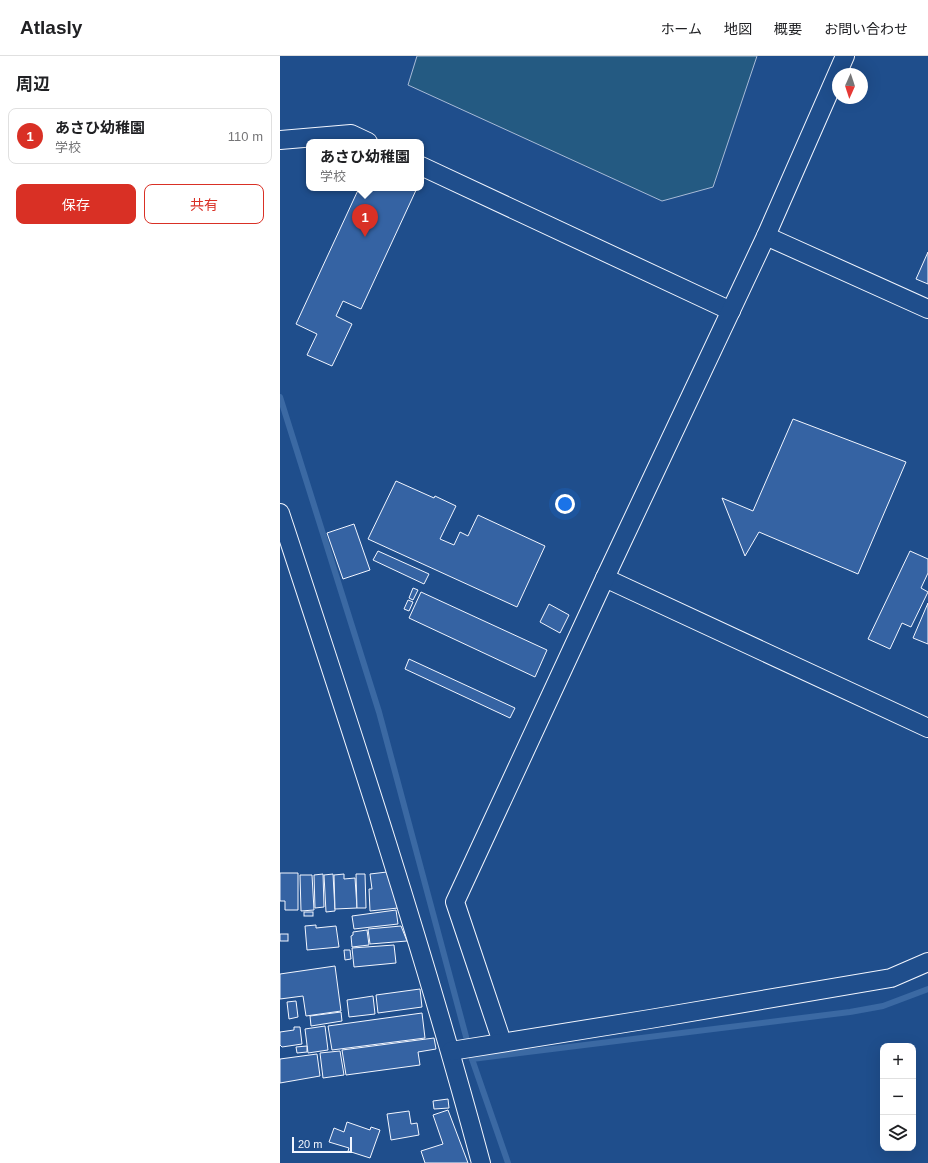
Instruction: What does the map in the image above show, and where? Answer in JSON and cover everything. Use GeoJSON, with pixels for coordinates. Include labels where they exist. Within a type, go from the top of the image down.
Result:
{"type":"FeatureCollection","features":[{"type":"Feature","properties":{"kind":"street"},"geometry":{"type":"LineString","coordinates":[[502,1042],[455,902],[766,236],[845,56]]}},
{"type":"Feature","properties":{"kind":"street"},"geometry":{"type":"LineString","coordinates":[[280,140],[351,134],[362,139]]}},
{"type":"Feature","properties":{"kind":"street"},"geometry":{"type":"LineString","coordinates":[[424,167],[731,311]]}},
{"type":"Feature","properties":{"kind":"street"},"geometry":{"type":"LineString","coordinates":[[766,236],[928,309]]}},
{"type":"Feature","properties":{"kind":"street"},"geometry":{"type":"LineString","coordinates":[[280,513],[384,829],[451,1051],[481,1163]]}},
{"type":"Feature","properties":{"kind":"street"},"geometry":{"type":"LineString","coordinates":[[605,578],[928,728]]}},
{"type":"Feature","properties":{"kind":"street"},"geometry":{"type":"LineString","coordinates":[[451,1051],[891,978],[928,962]]}},
{"type":"Feature","properties":{"kind":"shaded area"},"geometry":{"type":"Polygon","coordinates":[[[417,56],[757,56],[713,187],[662,201],[408,85],[417,56]]]}},
{"type":"Feature","properties":{"kind":"building"},"geometry":{"type":"Polygon","coordinates":[[[358,191],[416,191],[361,309],[343,301],[336,316],[352,324],[332,366],[307,355],[317,334],[296,324],[358,191]]]}},
{"type":"Feature","properties":{"kind":"building"},"geometry":{"type":"Polygon","coordinates":[[[928,252],[928,284],[916,279],[928,252]]]}},
{"type":"Feature","properties":{"kind":"building"},"geometry":{"type":"Polygon","coordinates":[[[793,419],[906,462],[858,574],[759,532],[745,556],[722,498],[753,511],[793,419]]]}},
{"type":"Feature","properties":{"kind":"building"},"geometry":{"type":"Polygon","coordinates":[[[396,481],[456,506],[440,539],[454,545],[460,532],[468,536],[478,515],[545,546],[517,607],[368,539],[396,481]]]}},
{"type":"Feature","properties":{"kind":"building"},"geometry":{"type":"Polygon","coordinates":[[[354,524],[370,570],[343,579],[327,533],[354,524]]]}},
{"type":"Feature","properties":{"kind":"building"},"geometry":{"type":"Polygon","coordinates":[[[378,551],[429,574],[424,584],[373,560],[378,551]]]}},
{"type":"Feature","properties":{"kind":"building"},"geometry":{"type":"Polygon","coordinates":[[[910,551],[928,559],[928,573],[921,588],[928,592],[911,627],[902,623],[890,649],[868,639],[910,551]]]}},
{"type":"Feature","properties":{"kind":"building"},"geometry":{"type":"Polygon","coordinates":[[[413,588],[418,590],[413,600],[409,598],[413,588]]]}},
{"type":"Feature","properties":{"kind":"building"},"geometry":{"type":"Polygon","coordinates":[[[421,592],[547,650],[535,677],[409,618],[421,592]]]}},
{"type":"Feature","properties":{"kind":"building"},"geometry":{"type":"Polygon","coordinates":[[[408,600],[413,602],[409,611],[404,609],[408,600]]]}},
{"type":"Feature","properties":{"kind":"building"},"geometry":{"type":"Polygon","coordinates":[[[928,603],[928,644],[913,638],[928,603]]]}},
{"type":"Feature","properties":{"kind":"building"},"geometry":{"type":"Polygon","coordinates":[[[549,604],[569,615],[560,633],[540,622],[549,604]]]}},
{"type":"Feature","properties":{"kind":"building"},"geometry":{"type":"Polygon","coordinates":[[[409,659],[515,708],[510,718],[405,669],[409,659]]]}},
{"type":"Feature","properties":{"kind":"building"},"geometry":{"type":"Polygon","coordinates":[[[387,872],[398,908],[370,911],[369,889],[372,889],[370,874],[387,872]]]}},
{"type":"Feature","properties":{"kind":"building"},"geometry":{"type":"Polygon","coordinates":[[[280,873],[298,873],[298,910],[285,910],[285,901],[280,901],[280,873]]]}},
{"type":"Feature","properties":{"kind":"building"},"geometry":{"type":"Polygon","coordinates":[[[323,874],[324,907],[315,908],[314,875],[323,874]]]}},
{"type":"Feature","properties":{"kind":"building"},"geometry":{"type":"Polygon","coordinates":[[[333,874],[335,911],[326,912],[324,875],[333,874]]]}},
{"type":"Feature","properties":{"kind":"building"},"geometry":{"type":"Polygon","coordinates":[[[344,874],[344,879],[355,878],[357,908],[335,909],[334,875],[344,874]]]}},
{"type":"Feature","properties":{"kind":"building"},"geometry":{"type":"Polygon","coordinates":[[[356,874],[365,874],[366,908],[357,908],[356,874]]]}},
{"type":"Feature","properties":{"kind":"building"},"geometry":{"type":"Polygon","coordinates":[[[300,875],[312,875],[314,910],[301,911],[300,875]]]}},
{"type":"Feature","properties":{"kind":"building"},"geometry":{"type":"Polygon","coordinates":[[[396,910],[398,924],[354,929],[352,916],[396,910]]]}},
{"type":"Feature","properties":{"kind":"building"},"geometry":{"type":"Polygon","coordinates":[[[304,912],[313,912],[313,916],[304,916],[304,912]]]}},
{"type":"Feature","properties":{"kind":"building"},"geometry":{"type":"Polygon","coordinates":[[[316,925],[316,928],[336,926],[339,947],[307,950],[305,926],[316,925]]]}},
{"type":"Feature","properties":{"kind":"building"},"geometry":{"type":"Polygon","coordinates":[[[401,926],[407,941],[370,944],[368,929],[401,926]]]}},
{"type":"Feature","properties":{"kind":"building"},"geometry":{"type":"Polygon","coordinates":[[[367,930],[369,945],[352,947],[351,936],[353,935],[353,932],[367,930]]]}},
{"type":"Feature","properties":{"kind":"building"},"geometry":{"type":"Polygon","coordinates":[[[280,934],[288,934],[288,941],[280,941],[280,934]]]}},
{"type":"Feature","properties":{"kind":"building"},"geometry":{"type":"Polygon","coordinates":[[[394,945],[396,963],[354,967],[352,948],[394,945]]]}},
{"type":"Feature","properties":{"kind":"building"},"geometry":{"type":"Polygon","coordinates":[[[344,950],[350,950],[351,959],[345,960],[344,950]]]}},
{"type":"Feature","properties":{"kind":"building"},"geometry":{"type":"Polygon","coordinates":[[[335,966],[341,1011],[306,1016],[303,996],[280,999],[280,974],[335,966]]]}},
{"type":"Feature","properties":{"kind":"building"},"geometry":{"type":"Polygon","coordinates":[[[420,989],[422,1007],[378,1013],[376,995],[420,989]]]}},
{"type":"Feature","properties":{"kind":"building"},"geometry":{"type":"Polygon","coordinates":[[[373,996],[375,1014],[349,1017],[347,1000],[373,996]]]}},
{"type":"Feature","properties":{"kind":"building"},"geometry":{"type":"Polygon","coordinates":[[[296,1001],[298,1017],[289,1019],[287,1002],[296,1001]]]}},
{"type":"Feature","properties":{"kind":"building"},"geometry":{"type":"Polygon","coordinates":[[[341,1012],[342,1021],[311,1026],[310,1016],[341,1012]]]}},
{"type":"Feature","properties":{"kind":"building"},"geometry":{"type":"Polygon","coordinates":[[[422,1013],[425,1038],[332,1050],[328,1026],[422,1013]]]}},
{"type":"Feature","properties":{"kind":"building"},"geometry":{"type":"Polygon","coordinates":[[[325,1026],[328,1050],[308,1053],[305,1029],[325,1026]]]}},
{"type":"Feature","properties":{"kind":"building"},"geometry":{"type":"Polygon","coordinates":[[[294,1027],[300,1027],[302,1044],[282,1047],[280,1045],[280,1032],[294,1030],[294,1027]]]}},
{"type":"Feature","properties":{"kind":"building"},"geometry":{"type":"Polygon","coordinates":[[[434,1038],[436,1049],[418,1052],[420,1065],[346,1075],[342,1050],[434,1038]]]}},
{"type":"Feature","properties":{"kind":"building"},"geometry":{"type":"Polygon","coordinates":[[[307,1046],[307,1052],[297,1053],[296,1047],[307,1046]]]}},
{"type":"Feature","properties":{"kind":"building"},"geometry":{"type":"Polygon","coordinates":[[[340,1051],[344,1075],[323,1078],[320,1053],[340,1051]]]}},
{"type":"Feature","properties":{"kind":"building"},"geometry":{"type":"Polygon","coordinates":[[[317,1054],[320,1076],[280,1083],[280,1059],[317,1054]]]}},
{"type":"Feature","properties":{"kind":"building"},"geometry":{"type":"Polygon","coordinates":[[[448,1099],[449,1108],[434,1109],[433,1101],[448,1099]]]}},
{"type":"Feature","properties":{"kind":"building"},"geometry":{"type":"Polygon","coordinates":[[[448,1110],[468,1163],[425,1163],[421,1151],[443,1144],[433,1115],[448,1110]]]}},
{"type":"Feature","properties":{"kind":"building"},"geometry":{"type":"Polygon","coordinates":[[[409,1111],[411,1124],[417,1123],[419,1135],[391,1140],[387,1114],[409,1111]]]}},
{"type":"Feature","properties":{"kind":"building"},"geometry":{"type":"Polygon","coordinates":[[[347,1122],[370,1130],[371,1127],[380,1130],[370,1158],[348,1151],[349,1148],[329,1142],[334,1128],[344,1132],[347,1122]]]}},
{"type":"Feature","properties":{"kind":"waterway"},"geometry":{"type":"LineString","coordinates":[[280,397],[379,712],[472,1059],[508,1163]]}},
{"type":"Feature","properties":{"kind":"waterway"},"geometry":{"type":"LineString","coordinates":[[472,1059],[850,1012],[883,1006],[928,989]]}},
{"type":"Feature","properties":{"kind":"place","name":"あさひ幼稚園"},"geometry":{"type":"Point","coordinates":[365,237]}}]}
